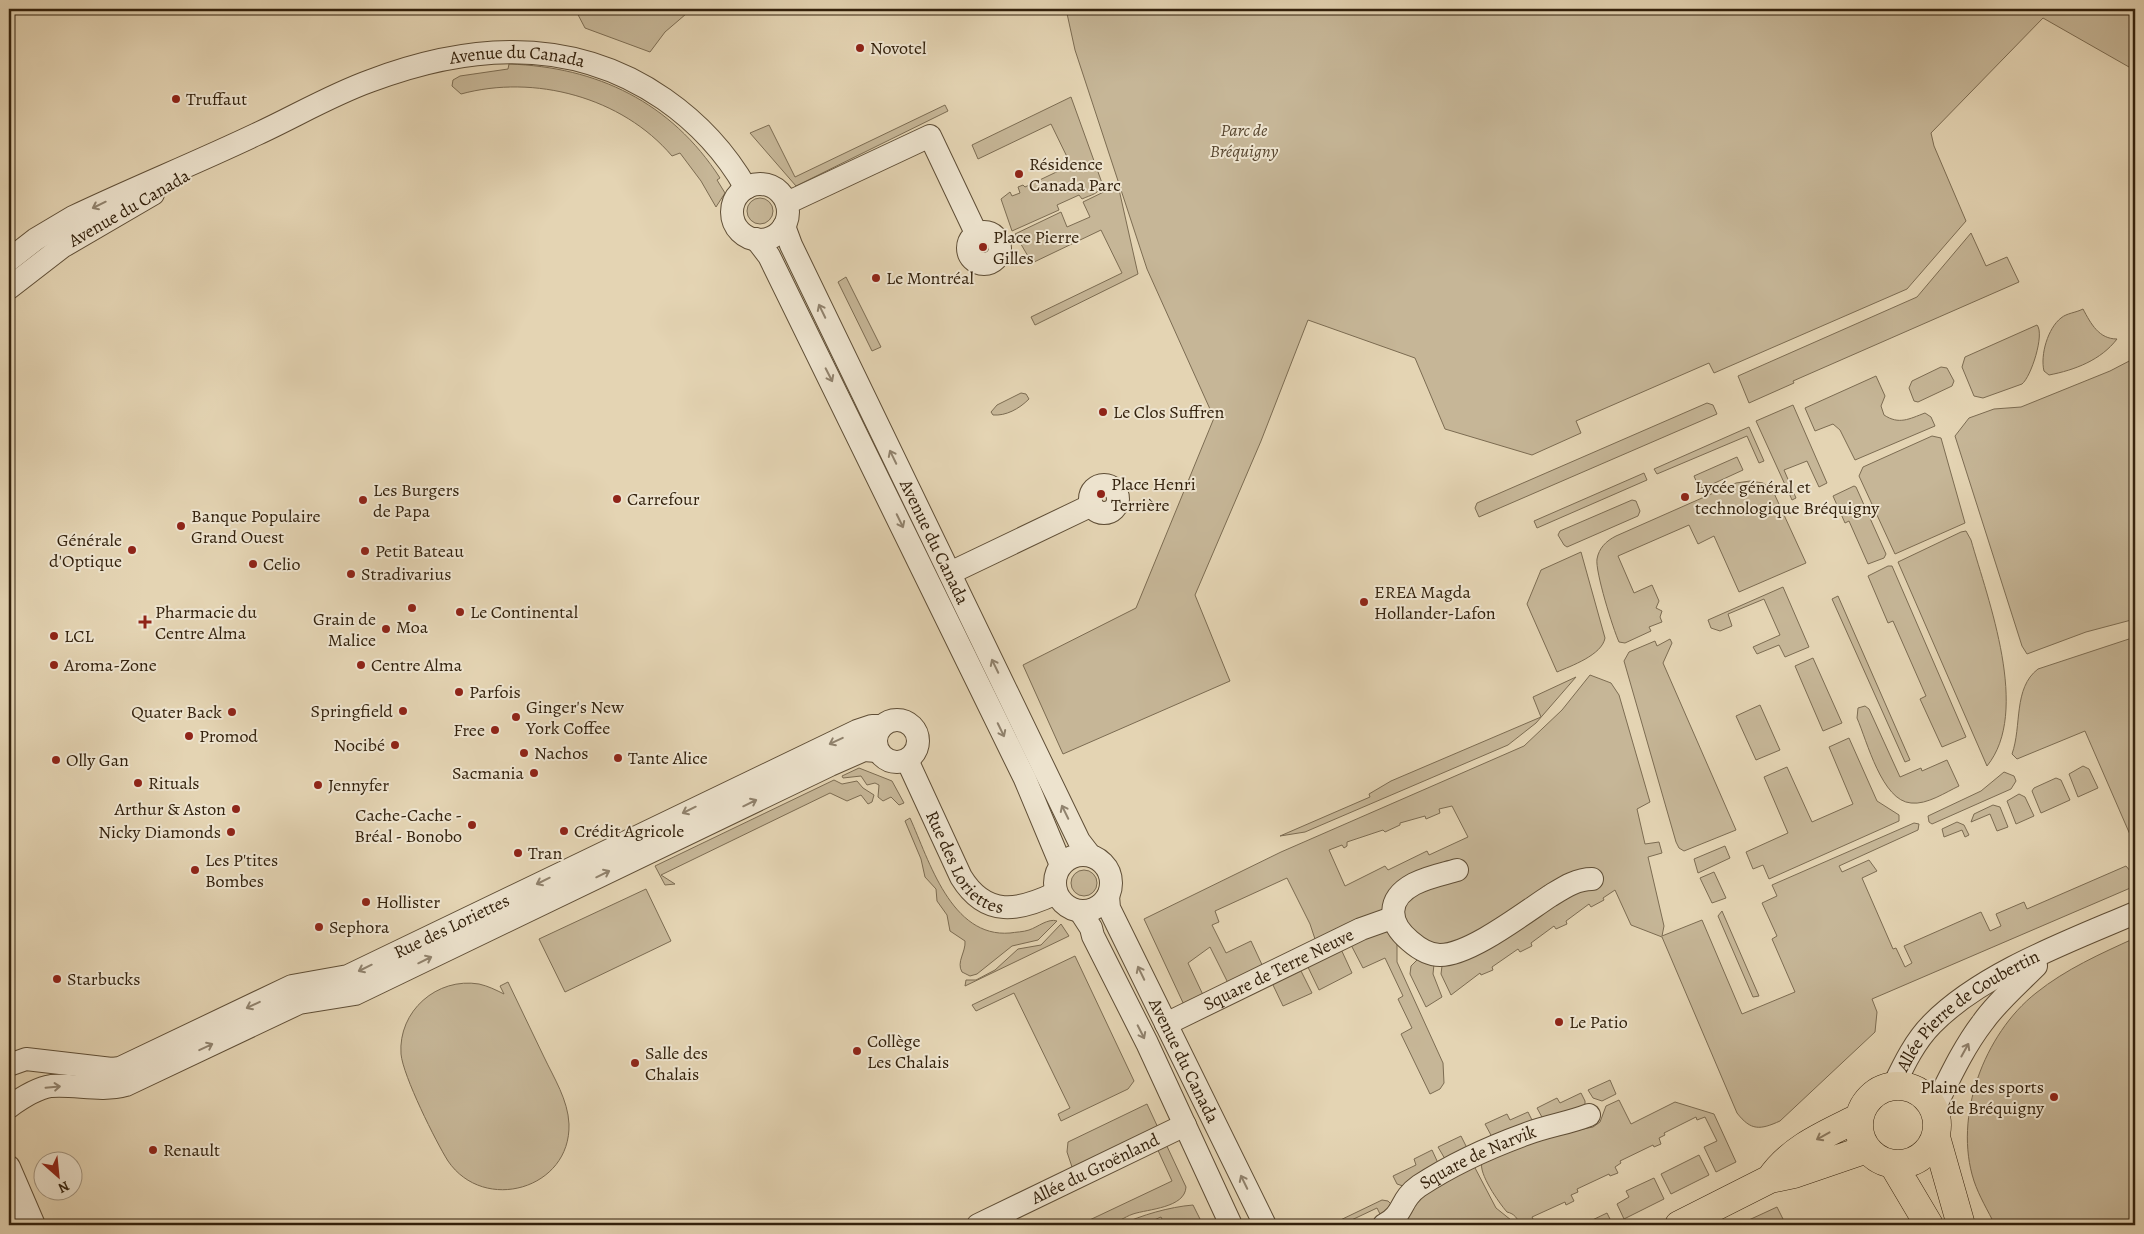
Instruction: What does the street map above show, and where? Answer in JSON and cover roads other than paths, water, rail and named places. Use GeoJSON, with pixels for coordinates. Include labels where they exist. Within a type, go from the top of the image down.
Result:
{"type":"FeatureCollection","features":[{"type":"Feature","properties":{"kind":"main road"},"geometry":{"type":"LineString","coordinates":[[1894,1085],[1911,1087],[1926,1098],[1934,1109],[1938,1124],[1936,1137],[1929,1151],[1912,1163],[1894,1166],[1879,1160],[1867,1149],[1860,1134],[1858,1118],[1865,1102],[1880,1090],[1894,1085]]}},
{"type":"Feature","properties":{"kind":"main road"},"geometry":{"type":"LineString","coordinates":[[1770,1179],[1779,1166],[1798,1150],[1858,1118]]}},
{"type":"Feature","properties":{"kind":"main road"},"geometry":{"type":"LineString","coordinates":[[1936,1137],[1961,1225]]}},
{"type":"Feature","properties":{"kind":"main road"},"geometry":{"type":"LineString","coordinates":[[1679,1225],[1770,1179],[1794,1174],[1867,1149]]}},
{"type":"Feature","properties":{"kind":"main road"},"geometry":{"type":"LineString","coordinates":[[1894,1166],[1929,1225]]}},
{"type":"Feature","properties":{"kind":"street","name":"Avenue du Canada"},"geometry":{"type":"LineString","coordinates":[[9,260],[36,239],[73,217],[256,135],[368,81],[410,68],[489,52],[523,51],[552,54],[610,68],[653,92],[684,114],[722,152],[746,188]]}},
{"type":"Feature","properties":{"kind":"street","name":"Avenue du Canada"},"geometry":{"type":"LineString","coordinates":[[9,288],[38,264],[85,232],[256,135]]}},
{"type":"Feature","properties":{"kind":"street"},"geometry":{"type":"LineString","coordinates":[[787,203],[930,136],[977,235]]}},
{"type":"Feature","properties":{"kind":"street"},"geometry":{"type":"LineString","coordinates":[[754,184],[770,185],[777,190],[787,203],[787,219],[784,226],[772,237],[756,239],[741,232],[733,218],[732,211],[736,198],[746,188],[754,184]]}},
{"type":"Feature","properties":{"kind":"street","name":"Avenue du Canada"},"geometry":{"type":"LineString","coordinates":[[784,226],[791,245],[1079,841],[1089,854]]}},
{"type":"Feature","properties":{"kind":"street","name":"Avenue du Canada"},"geometry":{"type":"LineString","coordinates":[[756,239],[769,256],[851,419],[1025,779],[1061,865]]}},
{"type":"Feature","properties":{"kind":"street"},"geometry":{"type":"LineString","coordinates":[[950,573],[1092,505]]}},
{"type":"Feature","properties":{"kind":"street"},"geometry":{"type":"LineString","coordinates":[[895,720],[909,723],[914,728],[918,735],[917,749],[907,760],[892,762],[878,751],[876,737],[882,726],[895,720]]}},
{"type":"Feature","properties":{"kind":"street","name":"Rue des Loriettes"},"geometry":{"type":"LineString","coordinates":[[9,1065],[26,1059],[112,1069],[120,1068],[292,986],[348,976],[856,731],[872,726],[882,726]]}},
{"type":"Feature","properties":{"kind":"street","name":"Rue des Loriettes"},"geometry":{"type":"LineString","coordinates":[[9,1107],[50,1086],[96,1089],[126,1085],[299,1003],[355,994],[830,765],[864,750],[878,751]]}},
{"type":"Feature","properties":{"kind":"street","name":"Rue des Loriettes"},"geometry":{"type":"LineString","coordinates":[[907,760],[961,877],[972,892],[992,905],[1006,908],[1025,907],[1056,893]]}},
{"type":"Feature","properties":{"kind":"street"},"geometry":{"type":"LineString","coordinates":[[1089,854],[1100,860],[1109,872],[1112,882],[1108,896],[1099,906],[1080,911],[1067,906],[1056,893],[1054,880],[1061,865],[1072,857],[1089,854]]}},
{"type":"Feature","properties":{"kind":"street"},"geometry":{"type":"LineString","coordinates":[[1457,870],[1413,884],[1402,893],[1393,909],[1392,918],[1403,936],[1421,950],[1439,956],[1457,953],[1568,885],[1592,879]]}},
{"type":"Feature","properties":{"kind":"street","name":"Avenue du Canada"},"geometry":{"type":"LineString","coordinates":[[1108,896],[1109,908],[1265,1225]]}},
{"type":"Feature","properties":{"kind":"street","name":"Avenue du Canada"},"geometry":{"type":"LineString","coordinates":[[1080,911],[1091,928],[1231,1225]]}},
{"type":"Feature","properties":{"kind":"street","name":"Allée Pierre de Coubertin"},"geometry":{"type":"LineString","coordinates":[[1894,1085],[1909,1055],[1924,1032],[1944,1013],[1976,990],[2054,948],[2135,913]]}},
{"type":"Feature","properties":{"kind":"street","name":"Square de Terre Neuve"},"geometry":{"type":"LineString","coordinates":[[1166,1024],[1360,929],[1392,918]]}},
{"type":"Feature","properties":{"kind":"street","name":"Allée Pierre de Coubertin"},"geometry":{"type":"LineString","coordinates":[[1934,1109],[1968,1044],[1983,1022],[2006,994],[2054,948]]}},
{"type":"Feature","properties":{"kind":"street","name":"Square de Narvik"},"geometry":{"type":"LineString","coordinates":[[1384,1225],[1395,1219],[1405,1199],[1413,1191],[1446,1171],[1528,1133],[1589,1115]]}},
{"type":"Feature","properties":{"kind":"street","name":"Allée du Groënland"},"geometry":{"type":"LineString","coordinates":[[978,1225],[1185,1125]]}},
{"type":"Feature","properties":{"kind":"street"},"geometry":{"type":"LineString","coordinates":[[9,1167],[34,1225]]}},
{"type":"Feature","properties":{"kind":"street"},"geometry":{"type":"LineString","coordinates":[[9,1209],[16,1225]]}},
{"type":"Feature","properties":{"kind":"place","name":"Novotel"},"geometry":{"type":"Point","coordinates":[860,48]}},
{"type":"Feature","properties":{"kind":"place","name":"Truffaut"},"geometry":{"type":"Point","coordinates":[176,99]}},
{"type":"Feature","properties":{"kind":"place","name":"Résidence Canada Parc"},"geometry":{"type":"Point","coordinates":[1019,174]}},
{"type":"Feature","properties":{"kind":"place","name":"Place Pierre Gilles"},"geometry":{"type":"Point","coordinates":[983,247]}},
{"type":"Feature","properties":{"kind":"place","name":"Le Montréal"},"geometry":{"type":"Point","coordinates":[876,278]}},
{"type":"Feature","properties":{"kind":"place","name":"Le Clos Suffren"},"geometry":{"type":"Point","coordinates":[1103,412]}},
{"type":"Feature","properties":{"kind":"place","name":"Place Henri Terrière"},"geometry":{"type":"Point","coordinates":[1101,494]}},
{"type":"Feature","properties":{"kind":"place","name":"Lycée général et technologique Bréquigny"},"geometry":{"type":"Point","coordinates":[1685,497]}},
{"type":"Feature","properties":{"kind":"place","name":"Carrefour"},"geometry":{"type":"Point","coordinates":[617,499]}},
{"type":"Feature","properties":{"kind":"place","name":"Les Burgers de Papa"},"geometry":{"type":"Point","coordinates":[363,500]}},
{"type":"Feature","properties":{"kind":"place","name":"Banque Populaire Grand Ouest"},"geometry":{"type":"Point","coordinates":[181,526]}},
{"type":"Feature","properties":{"kind":"place","name":"Générale d'Optique"},"geometry":{"type":"Point","coordinates":[132,550]}},
{"type":"Feature","properties":{"kind":"place","name":"Petit Bateau"},"geometry":{"type":"Point","coordinates":[365,551]}},
{"type":"Feature","properties":{"kind":"place","name":"Celio"},"geometry":{"type":"Point","coordinates":[253,564]}},
{"type":"Feature","properties":{"kind":"place","name":"Stradivarius"},"geometry":{"type":"Point","coordinates":[351,574]}},
{"type":"Feature","properties":{"kind":"place","name":"EREA Magda Hollander-Lafon"},"geometry":{"type":"Point","coordinates":[1364,602]}},
{"type":"Feature","properties":{"kind":"place","name":"Moa"},"geometry":{"type":"Point","coordinates":[412,608]}},
{"type":"Feature","properties":{"kind":"place","name":"Le Continental"},"geometry":{"type":"Point","coordinates":[460,612]}},
{"type":"Feature","properties":{"kind":"place","name":"Pharmacie du Centre Alma"},"geometry":{"type":"Point","coordinates":[145,622]}},
{"type":"Feature","properties":{"kind":"place","name":"Grain de Malice"},"geometry":{"type":"Point","coordinates":[386,629]}},
{"type":"Feature","properties":{"kind":"place","name":"LCL"},"geometry":{"type":"Point","coordinates":[54,636]}},
{"type":"Feature","properties":{"kind":"place","name":"Aroma-Zone"},"geometry":{"type":"Point","coordinates":[54,665]}},
{"type":"Feature","properties":{"kind":"place","name":"Centre Alma"},"geometry":{"type":"Point","coordinates":[361,665]}},
{"type":"Feature","properties":{"kind":"place","name":"Parfois"},"geometry":{"type":"Point","coordinates":[459,692]}},
{"type":"Feature","properties":{"kind":"place","name":"Springfield"},"geometry":{"type":"Point","coordinates":[403,711]}},
{"type":"Feature","properties":{"kind":"place","name":"Quater Back"},"geometry":{"type":"Point","coordinates":[232,712]}},
{"type":"Feature","properties":{"kind":"place","name":"Ginger's New York Coffee"},"geometry":{"type":"Point","coordinates":[516,717]}},
{"type":"Feature","properties":{"kind":"place","name":"Free"},"geometry":{"type":"Point","coordinates":[495,730]}},
{"type":"Feature","properties":{"kind":"place","name":"Promod"},"geometry":{"type":"Point","coordinates":[189,736]}},
{"type":"Feature","properties":{"kind":"place","name":"Nocibé"},"geometry":{"type":"Point","coordinates":[395,745]}},
{"type":"Feature","properties":{"kind":"place","name":"Nachos"},"geometry":{"type":"Point","coordinates":[524,753]}},
{"type":"Feature","properties":{"kind":"place","name":"Tante Alice"},"geometry":{"type":"Point","coordinates":[618,758]}},
{"type":"Feature","properties":{"kind":"place","name":"Olly Gan"},"geometry":{"type":"Point","coordinates":[56,760]}},
{"type":"Feature","properties":{"kind":"place","name":"Sacmania"},"geometry":{"type":"Point","coordinates":[534,773]}},
{"type":"Feature","properties":{"kind":"place","name":"Rituals"},"geometry":{"type":"Point","coordinates":[138,783]}},
{"type":"Feature","properties":{"kind":"place","name":"Jennyfer"},"geometry":{"type":"Point","coordinates":[318,785]}},
{"type":"Feature","properties":{"kind":"place","name":"Arthur & Aston"},"geometry":{"type":"Point","coordinates":[236,809]}},
{"type":"Feature","properties":{"kind":"place","name":"Cache-Cache - Bréal - Bonobo"},"geometry":{"type":"Point","coordinates":[472,825]}},
{"type":"Feature","properties":{"kind":"place","name":"Crédit Agricole"},"geometry":{"type":"Point","coordinates":[564,831]}},
{"type":"Feature","properties":{"kind":"place","name":"Nicky Diamonds"},"geometry":{"type":"Point","coordinates":[231,832]}},
{"type":"Feature","properties":{"kind":"place","name":"Tran"},"geometry":{"type":"Point","coordinates":[518,853]}},
{"type":"Feature","properties":{"kind":"place","name":"Les P'tites Bombes"},"geometry":{"type":"Point","coordinates":[195,870]}},
{"type":"Feature","properties":{"kind":"place","name":"Hollister"},"geometry":{"type":"Point","coordinates":[366,902]}},
{"type":"Feature","properties":{"kind":"place","name":"Sephora"},"geometry":{"type":"Point","coordinates":[319,927]}},
{"type":"Feature","properties":{"kind":"place","name":"Starbucks"},"geometry":{"type":"Point","coordinates":[57,979]}},
{"type":"Feature","properties":{"kind":"place","name":"Le Patio"},"geometry":{"type":"Point","coordinates":[1559,1022]}},
{"type":"Feature","properties":{"kind":"place","name":"Collège Les Chalais"},"geometry":{"type":"Point","coordinates":[857,1051]}},
{"type":"Feature","properties":{"kind":"place","name":"Salle des Chalais"},"geometry":{"type":"Point","coordinates":[635,1063]}},
{"type":"Feature","properties":{"kind":"place","name":"Plaine des sports de Bréquigny"},"geometry":{"type":"Point","coordinates":[2054,1097]}},
{"type":"Feature","properties":{"kind":"place","name":"Renault"},"geometry":{"type":"Point","coordinates":[153,1150]}},
{"type":"Feature","properties":{"kind":"park label","name":"Parc de Bréquigny"},"geometry":{"type":"Point","coordinates":[1244,140]}}]}
